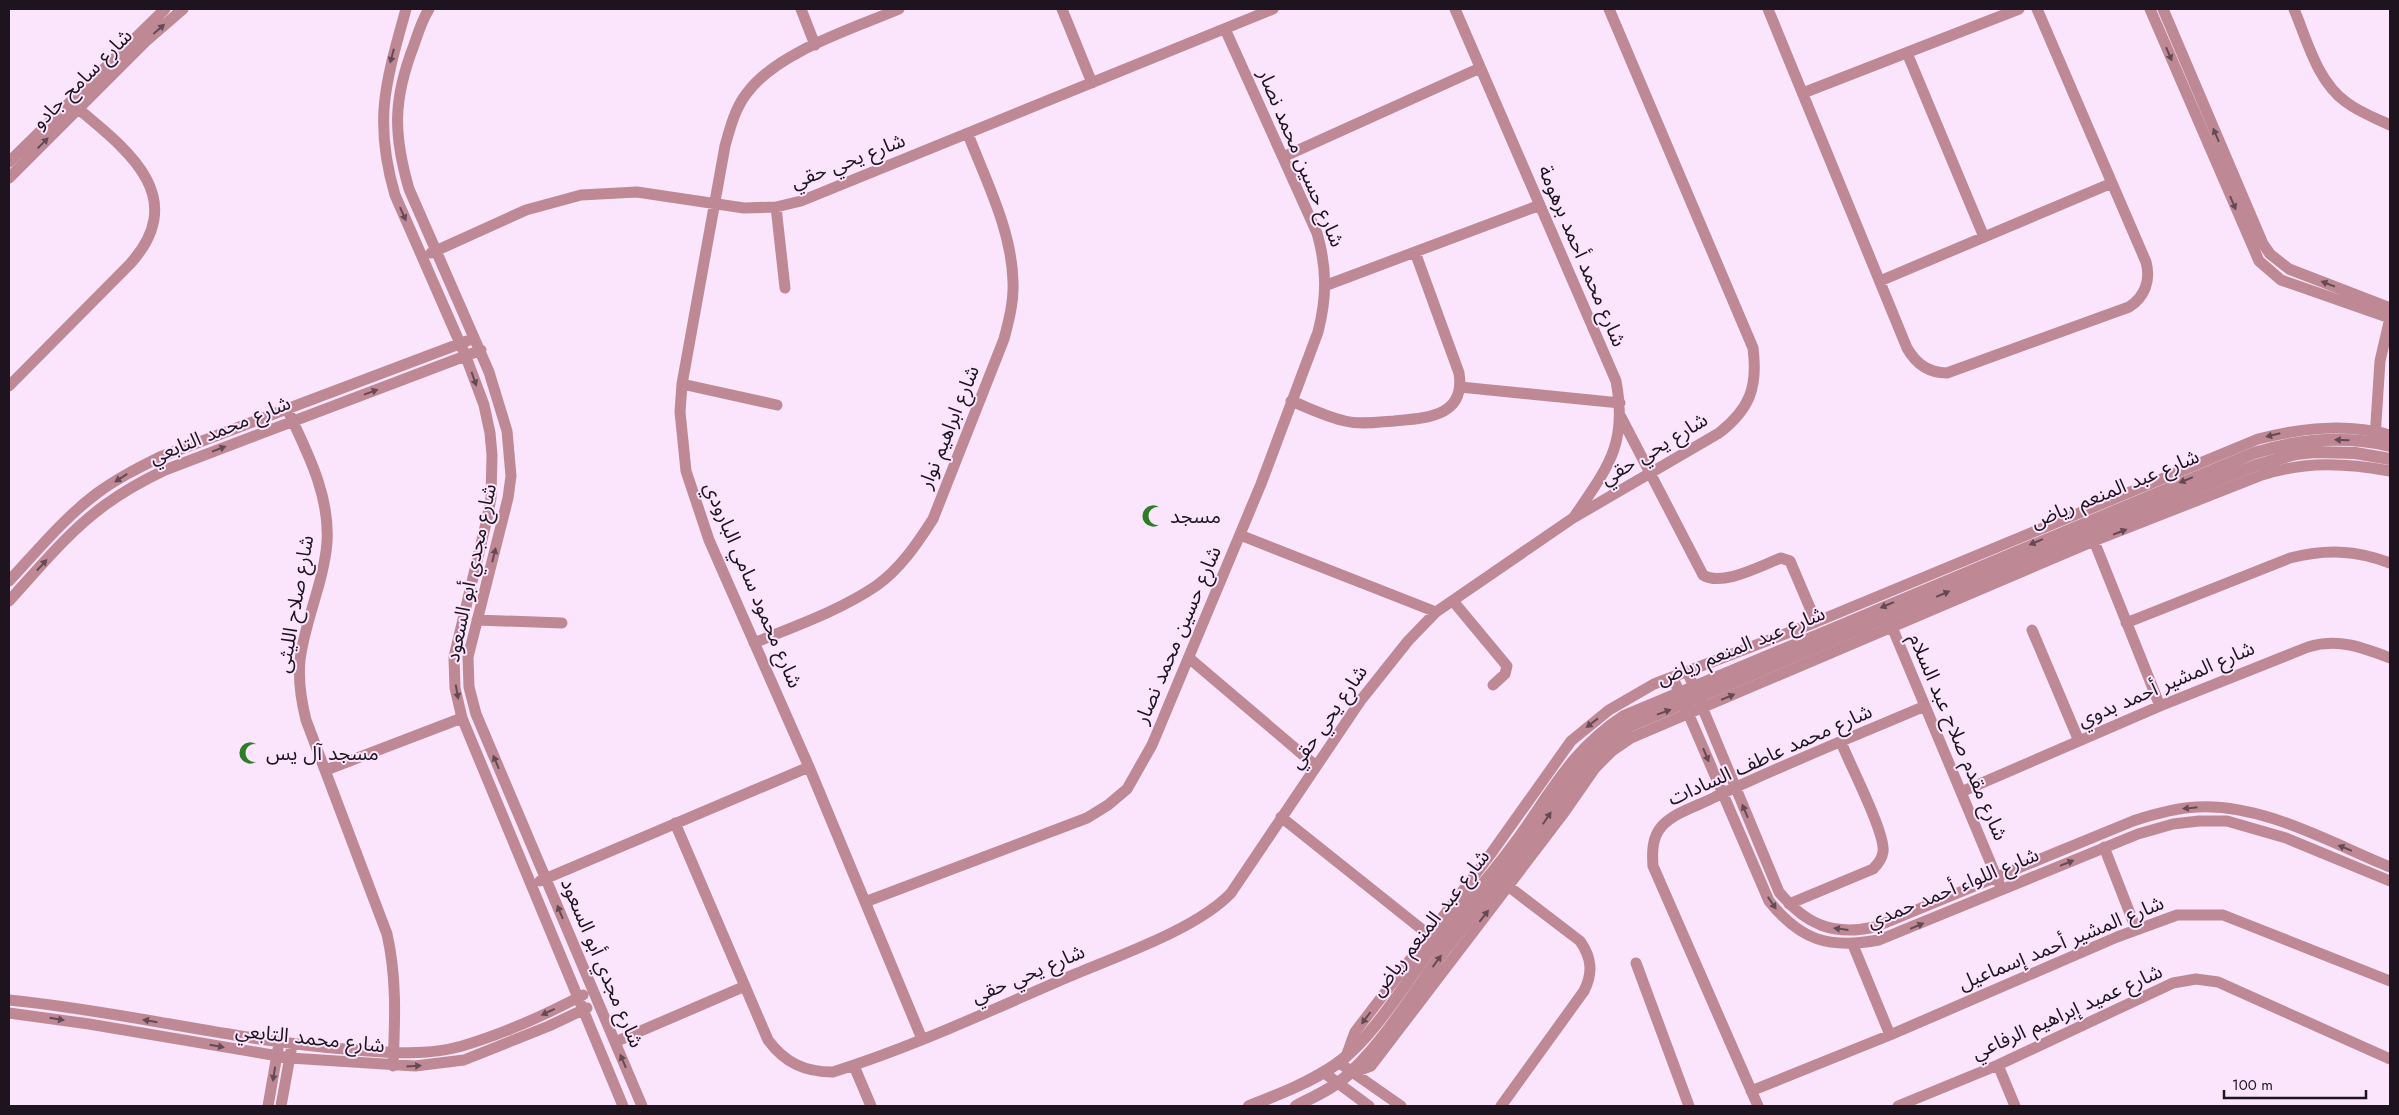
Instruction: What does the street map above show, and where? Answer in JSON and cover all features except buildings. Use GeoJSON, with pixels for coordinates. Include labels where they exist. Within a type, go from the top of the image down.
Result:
{"type":"FeatureCollection","features":[{"type":"Feature","properties":{"kind":"street","name":"شارع سامح جادو"},"geometry":{"type":"LineString","coordinates":[[10,170],[74,106],[165,9]]}},
{"type":"Feature","properties":{"kind":"street","name":"شارع سامح جادو"},"geometry":{"type":"LineString","coordinates":[[74,106],[183,9]]}},
{"type":"Feature","properties":{"kind":"street"},"geometry":{"type":"LineString","coordinates":[[406,10],[416,9],[427,12]]}},
{"type":"Feature","properties":{"kind":"street"},"geometry":{"type":"LineString","coordinates":[[801,9],[816,45]]}},
{"type":"Feature","properties":{"kind":"street","name":"شارع محمود سامي البارودي"},"geometry":{"type":"LineString","coordinates":[[899,9],[789,57],[766,73],[746,93],[733,119],[725,146],[682,384],[680,422],[686,471],[709,540],[809,767],[922,1040]]}},
{"type":"Feature","properties":{"kind":"street"},"geometry":{"type":"LineString","coordinates":[[1062,9],[1092,83]]}},
{"type":"Feature","properties":{"kind":"street","name":"شارع يحي حقي"},"geometry":{"type":"LineString","coordinates":[[422,257],[526,210],[581,195],[637,192],[744,208],[776,207],[801,202],[1273,9]]}},
{"type":"Feature","properties":{"kind":"street","name":"شارع محمد أحمد برهومة"},"geometry":{"type":"LineString","coordinates":[[1455,9],[1616,381],[1621,417],[1617,443],[1608,467],[1574,518]]}},
{"type":"Feature","properties":{"kind":"street","name":"شارع يحي حقي"},"geometry":{"type":"LineString","coordinates":[[675,824],[768,1040],[777,1052],[789,1062],[803,1069],[818,1072],[833,1072],[854,1066],[922,1040],[1134,949],[1205,915],[1230,893],[1384,670],[1436,612],[1574,518],[1719,433],[1734,421],[1750,396],[1756,367],[1752,348],[1609,9]]}},
{"type":"Feature","properties":{"kind":"street"},"geometry":{"type":"LineString","coordinates":[[1768,9],[1911,355],[1920,365],[1940,373],[1954,372],[2129,307],[2139,299],[2146,288],[2148,268],[2037,9]]}},
{"type":"Feature","properties":{"kind":"street"},"geometry":{"type":"LineString","coordinates":[[1803,93],[2019,9]]}},
{"type":"Feature","properties":{"kind":"street"},"geometry":{"type":"LineString","coordinates":[[2150,9],[2254,237],[2289,270],[2390,318],[2380,361],[2375,437],[2390,435]]}},
{"type":"Feature","properties":{"kind":"street"},"geometry":{"type":"LineString","coordinates":[[2163,9],[2254,237]]}},
{"type":"Feature","properties":{"kind":"street"},"geometry":{"type":"LineString","coordinates":[[2294,9],[2317,66],[2329,86],[2345,102],[2364,114],[2390,125]]}},
{"type":"Feature","properties":{"kind":"street","name":"شارع مجدي أبو السعود"},"geometry":{"type":"LineString","coordinates":[[406,10],[391,58],[384,94],[382,128],[386,164],[394,195],[466,357],[484,405],[490,433],[493,476],[487,519],[454,657],[455,688],[462,718],[623,1106]]}},
{"type":"Feature","properties":{"kind":"street","name":"شارع مجدي أبو السعود"},"geometry":{"type":"LineString","coordinates":[[427,12],[407,61],[398,95],[396,128],[401,160],[409,189],[481,350],[499,401],[507,431],[511,476],[508,498],[468,657],[469,687],[476,714],[642,1106]]}},
{"type":"Feature","properties":{"kind":"street","name":"شارع حسين محمد نصار"},"geometry":{"type":"LineString","coordinates":[[865,902],[1087,818],[1108,805],[1127,789],[1141,767],[1240,535],[1318,332],[1324,309],[1326,284],[1324,258],[1317,233],[1225,28]]}},
{"type":"Feature","properties":{"kind":"street"},"geometry":{"type":"LineString","coordinates":[[1907,52],[1984,237]]}},
{"type":"Feature","properties":{"kind":"street"},"geometry":{"type":"LineString","coordinates":[[1283,157],[1480,68]]}},
{"type":"Feature","properties":{"kind":"street"},"geometry":{"type":"LineString","coordinates":[[9,386],[144,248],[153,229],[156,208],[152,187],[142,169],[74,106]]}},
{"type":"Feature","properties":{"kind":"street","name":"شارع ابراهيم نوار"},"geometry":{"type":"LineString","coordinates":[[754,643],[832,610],[876,586],[898,567],[917,544],[933,520],[1004,339],[1011,311],[1013,283],[1011,254],[1003,226],[968,134]]}},
{"type":"Feature","properties":{"kind":"street"},"geometry":{"type":"LineString","coordinates":[[1880,281],[2112,183]]}},
{"type":"Feature","properties":{"kind":"street"},"geometry":{"type":"LineString","coordinates":[[1326,284],[1540,205]]}},
{"type":"Feature","properties":{"kind":"street"},"geometry":{"type":"LineString","coordinates":[[776,207],[785,288]]}},
{"type":"Feature","properties":{"kind":"street"},"geometry":{"type":"LineString","coordinates":[[1291,401],[1337,419],[1372,423],[1437,416],[1452,404],[1460,387],[1458,366],[1415,252]]}},
{"type":"Feature","properties":{"kind":"street"},"geometry":{"type":"LineString","coordinates":[[2359,302],[2390,308]]}},
{"type":"Feature","properties":{"kind":"street","name":"شارع محمد التابعي"},"geometry":{"type":"LineString","coordinates":[[9,581],[68,517],[97,494],[127,474],[160,457],[475,338]]}},
{"type":"Feature","properties":{"kind":"street","name":"شارع محمد التابعي"},"geometry":{"type":"LineString","coordinates":[[9,601],[78,527],[105,505],[134,486],[165,470],[481,350]]}},
{"type":"Feature","properties":{"kind":"street"},"geometry":{"type":"LineString","coordinates":[[682,384],[777,405]]}},
{"type":"Feature","properties":{"kind":"street"},"geometry":{"type":"LineString","coordinates":[[1460,387],[1620,403]]}},
{"type":"Feature","properties":{"kind":"street","name":"شارع صلاح الليثى"},"geometry":{"type":"LineString","coordinates":[[287,409],[317,476],[326,518],[324,563],[304,640],[300,680],[306,720],[389,943],[396,989],[393,1066]]}},
{"type":"Feature","properties":{"kind":"street"},"geometry":{"type":"LineString","coordinates":[[1621,417],[1703,575],[1720,580],[1786,558],[1790,561],[1816,622]]}},
{"type":"Feature","properties":{"kind":"street","name":"شارع عبد المنعم رياض"},"geometry":{"type":"LineString","coordinates":[[1296,1106],[1338,1083],[1369,1054],[1445,949],[1533,838],[1585,763],[1613,737],[1630,726],[1698,698],[2088,526],[2233,455],[2294,442],[2334,439],[2375,437],[2390,446]]}},
{"type":"Feature","properties":{"kind":"street","name":"شارع عبد المنعم رياض"},"geometry":{"type":"LineString","coordinates":[[1698,698],[1763,658],[2088,526],[2276,458],[2296,454],[2335,452],[2390,460]]}},
{"type":"Feature","properties":{"kind":"street"},"geometry":{"type":"LineString","coordinates":[[1613,715],[1654,684],[1688,673],[1816,622],[2088,526],[2278,470],[2312,464],[2333,463],[2390,471]]}},
{"type":"Feature","properties":{"kind":"street"},"geometry":{"type":"LineString","coordinates":[[2088,526],[2160,706]]}},
{"type":"Feature","properties":{"kind":"street"},"geometry":{"type":"LineString","coordinates":[[1698,698],[1892,627],[2088,526]]}},
{"type":"Feature","properties":{"kind":"street"},"geometry":{"type":"LineString","coordinates":[[1240,535],[1436,612]]}},
{"type":"Feature","properties":{"kind":"street"},"geometry":{"type":"LineString","coordinates":[[2126,623],[2290,558],[2309,553],[2349,552],[2368,555],[2390,563]]}},
{"type":"Feature","properties":{"kind":"street"},"geometry":{"type":"LineString","coordinates":[[1453,601],[1507,666],[1506,671],[1493,685]]}},
{"type":"Feature","properties":{"kind":"street"},"geometry":{"type":"LineString","coordinates":[[477,620],[562,623]]}},
{"type":"Feature","properties":{"kind":"street","name":"شارع مقدم صلاح عبد السلام"},"geometry":{"type":"LineString","coordinates":[[1892,627],[2002,889]]}},
{"type":"Feature","properties":{"kind":"street"},"geometry":{"type":"LineString","coordinates":[[2032,630],[2079,741]]}},
{"type":"Feature","properties":{"kind":"street","name":"شارع المشير أحمد بدوي"},"geometry":{"type":"LineString","coordinates":[[1962,792],[2160,706],[2319,643],[2355,644],[2390,658]]}},
{"type":"Feature","properties":{"kind":"street"},"geometry":{"type":"LineString","coordinates":[[1758,645],[1763,658]]}},
{"type":"Feature","properties":{"kind":"street"},"geometry":{"type":"LineString","coordinates":[[1189,658],[1316,766]]}},
{"type":"Feature","properties":{"kind":"street","name":"شارع اللواء أحمد حمدي"},"geometry":{"type":"LineString","coordinates":[[1688,673],[1779,892],[1806,920],[1823,926],[1840,930],[1857,930],[1905,915],[2104,832],[2170,810],[2197,807],[2227,807],[2261,815],[2390,867]]}},
{"type":"Feature","properties":{"kind":"street","name":"شارع اللواء أحمد حمدي"},"geometry":{"type":"LineString","coordinates":[[1674,678],[1769,901],[1783,918],[1801,932],[1820,940],[1853,945],[1879,940],[2104,847],[2173,824],[2198,821],[2227,821],[2258,829],[2390,881]]}},
{"type":"Feature","properties":{"kind":"street"},"geometry":{"type":"LineString","coordinates":[[1353,1071],[1371,1066],[1563,814],[1595,768],[1612,751],[1684,703]]}},
{"type":"Feature","properties":{"kind":"street","name":"شارع عبد المنعم رياض"},"geometry":{"type":"LineString","coordinates":[[1249,1106],[1279,1095],[1324,1072],[1343,1058],[1370,1031],[1432,938],[1501,862],[1577,754],[1613,715],[1644,706],[1684,703]]}},
{"type":"Feature","properties":{"kind":"street","name":"شارع محمد عاطف السادات"},"geometry":{"type":"LineString","coordinates":[[1758,1106],[1653,866],[1654,840],[1660,828],[1670,819],[1735,787],[1925,706]]}},
{"type":"Feature","properties":{"kind":"street"},"geometry":{"type":"LineString","coordinates":[[326,770],[462,718]]}},
{"type":"Feature","properties":{"kind":"street"},"geometry":{"type":"LineString","coordinates":[[1789,904],[1873,869],[1880,861],[1884,851],[1880,832],[1840,742]]}},
{"type":"Feature","properties":{"kind":"street"},"geometry":{"type":"LineString","coordinates":[[532,884],[809,767]]}},
{"type":"Feature","properties":{"kind":"street"},"geometry":{"type":"LineString","coordinates":[[1281,817],[1432,938]]}},
{"type":"Feature","properties":{"kind":"street"},"geometry":{"type":"LineString","coordinates":[[2307,847],[2312,835]]}},
{"type":"Feature","properties":{"kind":"street"},"geometry":{"type":"LineString","coordinates":[[2104,847],[2136,929]]}},
{"type":"Feature","properties":{"kind":"street"},"geometry":{"type":"LineString","coordinates":[[1501,1106],[1584,991],[1591,971],[1588,955],[1580,941],[1508,886]]}},
{"type":"Feature","properties":{"kind":"street","name":"شارع المشير أحمد إسماعيل"},"geometry":{"type":"LineString","coordinates":[[1751,1091],[2136,929],[2177,915],[2222,915],[2390,981]]}},
{"type":"Feature","properties":{"kind":"street"},"geometry":{"type":"LineString","coordinates":[[1853,945],[1890,1034]]}},
{"type":"Feature","properties":{"kind":"street"},"geometry":{"type":"LineString","coordinates":[[1636,963],[1689,1106]]}},
{"type":"Feature","properties":{"kind":"street","name":"شارع عميد إبراهيم الرفاعي"},"geometry":{"type":"LineString","coordinates":[[1898,1106],[1998,1065],[2166,986],[2196,979],[2225,985],[2390,1059]]}},
{"type":"Feature","properties":{"kind":"street"},"geometry":{"type":"LineString","coordinates":[[615,1042],[744,987]]}},
{"type":"Feature","properties":{"kind":"street","name":"شارع محمد التابعي"},"geometry":{"type":"LineString","coordinates":[[9,1000],[279,1043],[394,1053],[461,1046],[525,1022],[592,990]]}},
{"type":"Feature","properties":{"kind":"street","name":"شارع محمد التابعي"},"geometry":{"type":"LineString","coordinates":[[9,1013],[290,1058],[415,1066],[464,1060],[549,1026],[597,1002]]}},
{"type":"Feature","properties":{"kind":"street"},"geometry":{"type":"LineString","coordinates":[[36,1016],[37,1003]]}},
{"type":"Feature","properties":{"kind":"street"},"geometry":{"type":"LineString","coordinates":[[268,1106],[279,1043]]}},
{"type":"Feature","properties":{"kind":"street"},"geometry":{"type":"LineString","coordinates":[[282,1106],[292,1044]]}},
{"type":"Feature","properties":{"kind":"street"},"geometry":{"type":"LineString","coordinates":[[1343,1058],[1353,1071],[1401,1106]]}},
{"type":"Feature","properties":{"kind":"street"},"geometry":{"type":"LineString","coordinates":[[1998,1065],[2015,1106]]}},
{"type":"Feature","properties":{"kind":"street"},"geometry":{"type":"LineString","coordinates":[[854,1066],[871,1106]]}},
{"type":"Feature","properties":{"kind":"street"},"geometry":{"type":"LineString","coordinates":[[1324,1072],[1369,1106]]}},
{"type":"Feature","properties":{"kind":"place","name":"مسجد"},"geometry":{"type":"Point","coordinates":[1153,516]}},
{"type":"Feature","properties":{"kind":"place","name":"مسجد آل يس"},"geometry":{"type":"Point","coordinates":[250,753]}}]}
